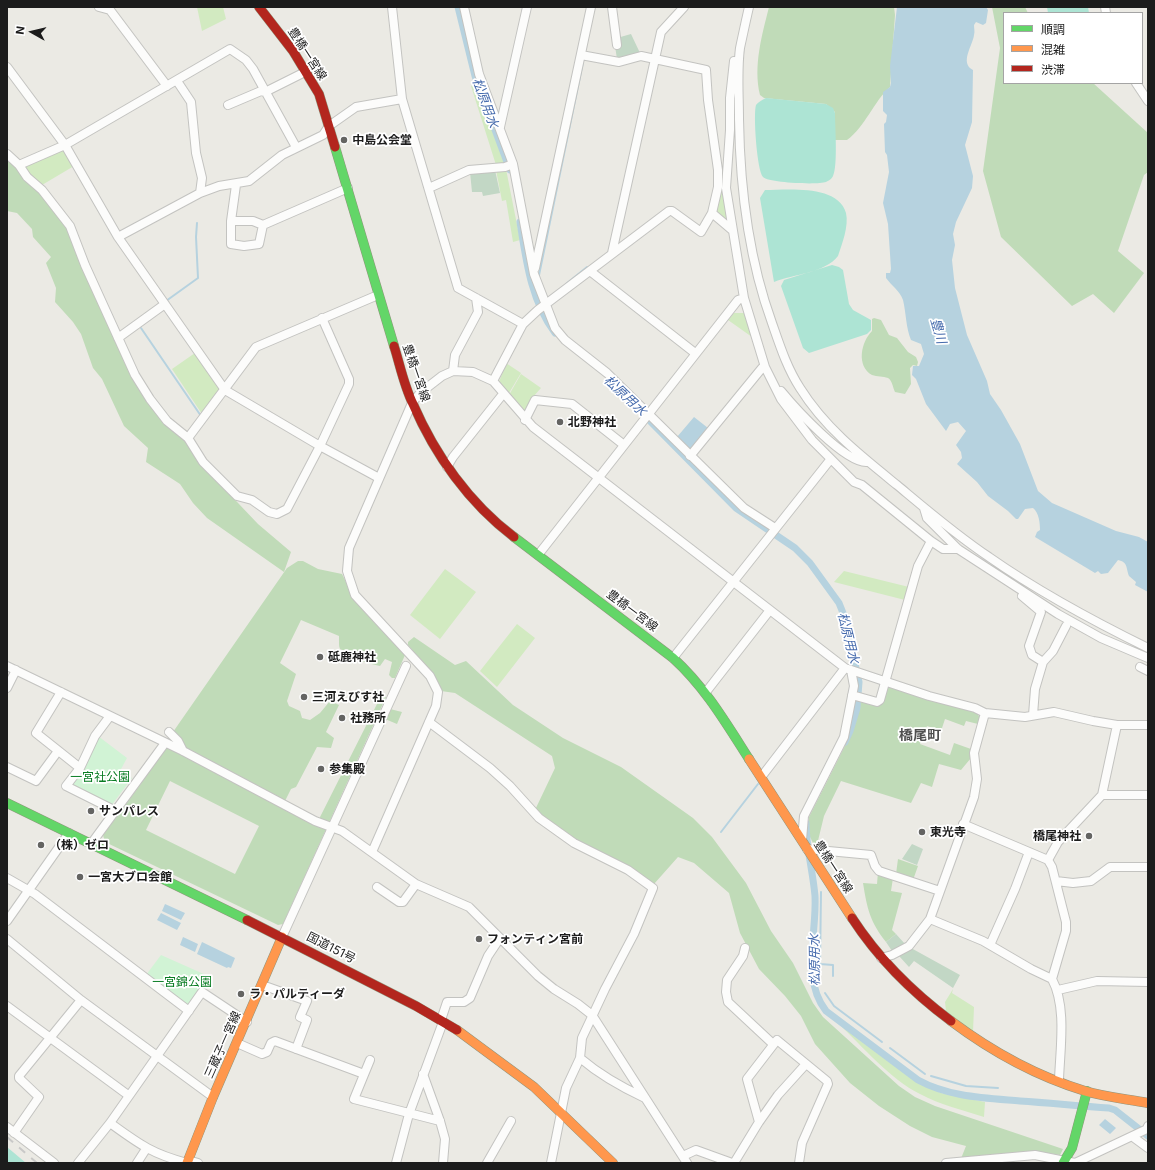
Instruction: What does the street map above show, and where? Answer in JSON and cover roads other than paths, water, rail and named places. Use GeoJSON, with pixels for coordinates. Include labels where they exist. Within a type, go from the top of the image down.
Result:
{"type":"FeatureCollection","features":[{"type":"Feature","properties":{"kind":"main road","name":"豊橋一宮線"},"geometry":{"type":"LineString","coordinates":[[259,7],[307,71],[319,94],[348,188],[378,295],[412,403],[430,439],[447,467],[485,512],[502,528],[673,658],[692,675],[706,692],[762,776],[807,850],[845,908],[881,958],[921,997],[975,1039],[1025,1066],[1087,1091],[1148,1103]]}},
{"type":"Feature","properties":{"kind":"main road","name":"国道151号"},"geometry":{"type":"LineString","coordinates":[[7,802],[282,937],[378,986],[442,1021],[508,1066],[561,1111],[613,1163]]}},
{"type":"Feature","properties":{"kind":"main road","name":"三蔵子一宮線"},"geometry":{"type":"LineString","coordinates":[[188,1162],[213,1097],[247,1022],[282,937]]}},
{"type":"Feature","properties":{"kind":"main road"},"geometry":{"type":"LineString","coordinates":[[1064,1162],[1072,1148],[1087,1091]]}},
{"type":"Feature","properties":{"kind":"street"},"geometry":{"type":"LineString","coordinates":[[99,7],[110,10],[167,86]]}},
{"type":"Feature","properties":{"kind":"street"},"geometry":{"type":"LineString","coordinates":[[392,7],[402,99],[458,288],[523,324]]}},
{"type":"Feature","properties":{"kind":"street"},"geometry":{"type":"LineString","coordinates":[[464,7],[479,74],[513,164],[542,308],[565,340],[607,373],[744,508],[775,528]]}},
{"type":"Feature","properties":{"kind":"street"},"geometry":{"type":"LineString","coordinates":[[500,128],[527,7]]}},
{"type":"Feature","properties":{"kind":"street"},"geometry":{"type":"LineString","coordinates":[[534,274],[591,7]]}},
{"type":"Feature","properties":{"kind":"street"},"geometry":{"type":"LineString","coordinates":[[612,7],[617,45]]}},
{"type":"Feature","properties":{"kind":"street"},"geometry":{"type":"LineString","coordinates":[[612,253],[661,32],[684,7]]}},
{"type":"Feature","properties":{"kind":"street"},"geometry":{"type":"LineString","coordinates":[[750,7],[740,48],[738,76],[739,153],[742,196],[753,261],[765,305],[784,359],[800,389],[826,424],[844,442],[924,508],[989,557],[1027,582],[1090,619],[1148,648]]}},
{"type":"Feature","properties":{"kind":"street"},"geometry":{"type":"LineString","coordinates":[[19,165],[65,145],[177,81],[230,48],[246,60],[296,147]]}},
{"type":"Feature","properties":{"kind":"street"},"geometry":{"type":"LineString","coordinates":[[740,48],[734,60],[730,98],[730,130],[726,188],[744,298],[765,367],[774,386],[791,414],[830,460],[854,482],[862,485],[943,549],[958,549]]}},
{"type":"Feature","properties":{"kind":"street"},"geometry":{"type":"LineString","coordinates":[[493,381],[523,324],[542,308],[612,253],[669,211],[672,211],[701,232],[712,213],[717,195],[718,170],[708,100],[706,70],[641,56],[617,62],[581,55]]}},
{"type":"Feature","properties":{"kind":"street"},"geometry":{"type":"LineString","coordinates":[[7,67],[65,145],[118,237],[225,390],[320,446],[379,478]]}},
{"type":"Feature","properties":{"kind":"street"},"geometry":{"type":"LineString","coordinates":[[228,105],[261,91],[265,92],[307,71]]}},
{"type":"Feature","properties":{"kind":"street"},"geometry":{"type":"LineString","coordinates":[[177,81],[191,102],[196,153],[202,178],[200,193]]}},
{"type":"Feature","properties":{"kind":"street"},"geometry":{"type":"LineString","coordinates":[[1137,84],[1148,100]]}},
{"type":"Feature","properties":{"kind":"street"},"geometry":{"type":"LineString","coordinates":[[118,237],[200,193],[220,186],[236,185],[249,181],[274,160],[296,147],[324,135],[329,126],[356,107],[402,99]]}},
{"type":"Feature","properties":{"kind":"street"},"geometry":{"type":"LineString","coordinates":[[7,154],[19,165],[27,177],[42,190],[70,226],[85,265],[135,375],[150,399],[167,420],[188,438],[204,462],[237,496],[252,500],[269,512],[277,514],[287,509],[320,446],[349,384],[349,379],[322,318]]}},
{"type":"Feature","properties":{"kind":"street"},"geometry":{"type":"LineString","coordinates":[[429,188],[469,170],[505,167],[513,164]]}},
{"type":"Feature","properties":{"kind":"street"},"geometry":{"type":"LineString","coordinates":[[236,185],[231,221],[232,244],[244,246],[259,244],[262,225]]}},
{"type":"Feature","properties":{"kind":"street"},"geometry":{"type":"LineString","coordinates":[[231,221],[253,221],[262,225],[348,188]]}},
{"type":"Feature","properties":{"kind":"street"},"geometry":{"type":"LineString","coordinates":[[712,213],[732,230]]}},
{"type":"Feature","properties":{"kind":"street"},"geometry":{"type":"LineString","coordinates":[[590,271],[695,353]]}},
{"type":"Feature","properties":{"kind":"street"},"geometry":{"type":"LineString","coordinates":[[188,438],[256,347],[378,295]]}},
{"type":"Feature","properties":{"kind":"street"},"geometry":{"type":"LineString","coordinates":[[453,371],[455,355],[478,312],[476,298]]}},
{"type":"Feature","properties":{"kind":"street"},"geometry":{"type":"LineString","coordinates":[[538,555],[695,353],[738,300],[744,298]]}},
{"type":"Feature","properties":{"kind":"street"},"geometry":{"type":"LineString","coordinates":[[118,338],[165,304]]}},
{"type":"Feature","properties":{"kind":"street"},"geometry":{"type":"LineString","coordinates":[[690,456],[762,368],[765,367]]}},
{"type":"Feature","properties":{"kind":"street"},"geometry":{"type":"LineString","coordinates":[[372,852],[438,700],[435,684],[430,676],[401,643],[360,601],[352,588],[347,571],[349,548],[412,403],[420,393],[442,376],[453,371],[473,372],[493,381],[525,420],[733,582],[848,669],[975,708],[986,713],[1025,717],[1060,712],[1093,721],[1117,725],[1148,725]]}},
{"type":"Feature","properties":{"kind":"street"},"geometry":{"type":"LineString","coordinates":[[774,386],[818,432],[854,458],[862,462],[867,461]]}},
{"type":"Feature","properties":{"kind":"street"},"geometry":{"type":"LineString","coordinates":[[447,467],[503,394]]}},
{"type":"Feature","properties":{"kind":"street"},"geometry":{"type":"LineString","coordinates":[[525,420],[535,400],[572,404],[624,445]]}},
{"type":"Feature","properties":{"kind":"street"},"geometry":{"type":"LineString","coordinates":[[673,658],[830,460]]}},
{"type":"Feature","properties":{"kind":"street"},"geometry":{"type":"LineString","coordinates":[[924,508],[927,518],[958,549],[1007,582],[1102,638],[1148,658]]}},
{"type":"Feature","properties":{"kind":"street"},"geometry":{"type":"LineString","coordinates":[[852,695],[877,702],[882,696],[918,566],[931,540]]}},
{"type":"Feature","properties":{"kind":"street"},"geometry":{"type":"LineString","coordinates":[[1007,582],[1016,592],[1041,612],[1029,646],[1032,654],[1043,662]]}},
{"type":"Feature","properties":{"kind":"street"},"geometry":{"type":"LineString","coordinates":[[706,692],[770,610]]}},
{"type":"Feature","properties":{"kind":"street"},"geometry":{"type":"LineString","coordinates":[[1033,715],[1035,689],[1043,662],[1053,652],[1066,626]]}},
{"type":"Feature","properties":{"kind":"street"},"geometry":{"type":"LineString","coordinates":[[7,666],[183,751],[315,821],[342,831],[416,884],[469,907],[543,980],[592,1015],[685,1159],[696,1150],[733,1163],[778,1095],[806,1064]]}},
{"type":"Feature","properties":{"kind":"street"},"geometry":{"type":"LineString","coordinates":[[282,937],[406,666]]}},
{"type":"Feature","properties":{"kind":"street"},"geometry":{"type":"LineString","coordinates":[[1140,667],[1148,671]]}},
{"type":"Feature","properties":{"kind":"street"},"geometry":{"type":"LineString","coordinates":[[802,840],[804,816],[844,737],[854,686],[848,669]]}},
{"type":"Feature","properties":{"kind":"street"},"geometry":{"type":"LineString","coordinates":[[762,776],[848,669]]}},
{"type":"Feature","properties":{"kind":"street"},"geometry":{"type":"LineString","coordinates":[[7,688],[16,670]]}},
{"type":"Feature","properties":{"kind":"street"},"geometry":{"type":"LineString","coordinates":[[60,692],[36,733],[80,768]]}},
{"type":"Feature","properties":{"kind":"street"},"geometry":{"type":"LineString","coordinates":[[881,958],[892,955],[909,946],[930,919],[974,797],[977,779],[974,753],[986,713]]}},
{"type":"Feature","properties":{"kind":"street"},"geometry":{"type":"LineString","coordinates":[[110,716],[95,736],[80,768],[66,786],[116,811]]}},
{"type":"Feature","properties":{"kind":"street"},"geometry":{"type":"LineString","coordinates":[[429,722],[490,768],[510,786],[539,818],[574,843],[628,870],[653,888],[634,934],[592,1015],[582,1038],[580,1058],[566,1088],[551,1163]]}},
{"type":"Feature","properties":{"kind":"street"},"geometry":{"type":"LineString","coordinates":[[1048,860],[1058,842],[1102,795],[1117,725]]}},
{"type":"Feature","properties":{"kind":"street"},"geometry":{"type":"LineString","coordinates":[[170,732],[178,741],[183,751]]}},
{"type":"Feature","properties":{"kind":"street"},"geometry":{"type":"LineString","coordinates":[[92,844],[166,743]]}},
{"type":"Feature","properties":{"kind":"street"},"geometry":{"type":"LineString","coordinates":[[7,767],[36,781],[58,751]]}},
{"type":"Feature","properties":{"kind":"street"},"geometry":{"type":"LineString","coordinates":[[1102,795],[1148,795]]}},
{"type":"Feature","properties":{"kind":"street"},"geometry":{"type":"LineString","coordinates":[[963,824],[1048,860],[1056,881],[1066,922],[1066,931],[1052,979]]}},
{"type":"Feature","properties":{"kind":"street"},"geometry":{"type":"LineString","coordinates":[[7,921],[69,833]]}},
{"type":"Feature","properties":{"kind":"street"},"geometry":{"type":"LineString","coordinates":[[807,850],[871,855],[875,866],[879,871],[940,891]]}},
{"type":"Feature","properties":{"kind":"street"},"geometry":{"type":"LineString","coordinates":[[990,945],[1015,889],[1029,852]]}},
{"type":"Feature","properties":{"kind":"street"},"geometry":{"type":"LineString","coordinates":[[1056,881],[1073,884],[1091,881],[1110,867],[1148,868]]}},
{"type":"Feature","properties":{"kind":"street"},"geometry":{"type":"LineString","coordinates":[[7,878],[29,891],[189,1011]]}},
{"type":"Feature","properties":{"kind":"street"},"geometry":{"type":"LineString","coordinates":[[377,887],[399,902],[403,902],[416,884]]}},
{"type":"Feature","properties":{"kind":"street"},"geometry":{"type":"LineString","coordinates":[[930,919],[990,945],[1031,969],[1052,979],[1058,990],[1061,1008],[1059,1080]]}},
{"type":"Feature","properties":{"kind":"street"},"geometry":{"type":"LineString","coordinates":[[396,1163],[409,1114],[442,1021],[446,1002],[464,1002],[470,998],[488,956],[500,938]]}},
{"type":"Feature","properties":{"kind":"street"},"geometry":{"type":"LineString","coordinates":[[7,939],[81,1000],[213,1097]]}},
{"type":"Feature","properties":{"kind":"street"},"geometry":{"type":"LineString","coordinates":[[745,948],[743,956],[727,980],[726,992],[728,1002],[773,1044]]}},
{"type":"Feature","properties":{"kind":"street"},"geometry":{"type":"LineString","coordinates":[[1058,990],[1097,981],[1148,982]]}},
{"type":"Feature","properties":{"kind":"street"},"geometry":{"type":"LineString","coordinates":[[262,985],[307,1001],[300,1017],[307,1020],[296,1049]]}},
{"type":"Feature","properties":{"kind":"street"},"geometry":{"type":"LineString","coordinates":[[78,1163],[110,1123],[128,1095],[202,992],[247,1022]]}},
{"type":"Feature","properties":{"kind":"street"},"geometry":{"type":"LineString","coordinates":[[14,1133],[38,1097],[19,1078],[19,1076],[81,1000]]}},
{"type":"Feature","properties":{"kind":"street"},"geometry":{"type":"LineString","coordinates":[[7,1006],[128,1095]]}},
{"type":"Feature","properties":{"kind":"street"},"geometry":{"type":"LineString","coordinates":[[759,1122],[748,1079],[777,1040],[827,1081],[828,1084],[802,1143],[799,1163]]}},
{"type":"Feature","properties":{"kind":"street"},"geometry":{"type":"LineString","coordinates":[[237,1043],[262,1054],[267,1052],[271,1043],[275,1041],[364,1074]]}},
{"type":"Feature","properties":{"kind":"street"},"geometry":{"type":"LineString","coordinates":[[580,1058],[597,1072],[618,1085],[646,1098]]}},
{"type":"Feature","properties":{"kind":"street"},"geometry":{"type":"LineString","coordinates":[[370,1060],[354,1099],[440,1121]]}},
{"type":"Feature","properties":{"kind":"street"},"geometry":{"type":"LineString","coordinates":[[423,1074],[445,1139],[443,1163]]}},
{"type":"Feature","properties":{"kind":"street"},"geometry":{"type":"LineString","coordinates":[[487,1163],[511,1121]]}},
{"type":"Feature","properties":{"kind":"street"},"geometry":{"type":"LineString","coordinates":[[110,1123],[146,1149],[164,1157],[198,1163]]}},
{"type":"Feature","properties":{"kind":"street"},"geometry":{"type":"LineString","coordinates":[[7,1127],[54,1163]]}},
{"type":"Feature","properties":{"kind":"street"},"geometry":{"type":"LineString","coordinates":[[946,1163],[1035,1155],[1075,1163],[1143,1131],[1148,1148]]}},
{"type":"Feature","properties":{"kind":"street"},"geometry":{"type":"LineString","coordinates":[[137,1163],[146,1149]]}},
{"type":"Feature","properties":{"kind":"water","name":"豊川"},"geometry":{"type":"Polygon","coordinates":[[[897,7],[986,7],[988,10],[986,23],[983,25],[976,22],[974,25],[973,39],[967,58],[969,67],[973,70],[972,122],[965,145],[973,176],[972,188],[956,222],[953,234],[955,245],[952,260],[955,288],[967,335],[987,381],[990,394],[1001,410],[1020,444],[1038,491],[1052,503],[1116,531],[1139,537],[1148,542],[1148,592],[1135,585],[1136,582],[1129,576],[1124,562],[1118,560],[1108,573],[1101,574],[1098,571],[1095,573],[1035,537],[1037,532],[1040,530],[1040,524],[1038,515],[1033,508],[1025,509],[1018,519],[1016,519],[988,496],[977,482],[957,464],[962,458],[961,452],[956,445],[966,431],[958,422],[950,424],[946,431],[926,404],[916,379],[912,375],[913,366],[919,366],[924,354],[921,344],[911,340],[902,297],[886,278],[886,273],[890,273],[891,269],[888,224],[883,203],[889,172],[887,155],[885,152],[884,124],[886,122],[887,115],[883,111],[883,92],[890,87],[891,83],[890,66],[897,7]]]}},
{"type":"Feature","properties":{"kind":"water"},"geometry":{"type":"Polygon","coordinates":[[[694,417],[708,428],[690,451],[677,437],[694,417]]]}},
{"type":"Feature","properties":{"kind":"water"},"geometry":{"type":"Polygon","coordinates":[[[165,904],[185,913],[181,920],[162,911],[165,904]]]}},
{"type":"Feature","properties":{"kind":"water"},"geometry":{"type":"Polygon","coordinates":[[[161,913],[181,923],[177,930],[157,920],[161,913]]]}},
{"type":"Feature","properties":{"kind":"water"},"geometry":{"type":"Polygon","coordinates":[[[183,937],[198,944],[195,952],[180,945],[183,937]]]}},
{"type":"Feature","properties":{"kind":"water"},"geometry":{"type":"Polygon","coordinates":[[[202,942],[235,958],[231,968],[227,968],[197,954],[202,942]]]}},
{"type":"Feature","properties":{"kind":"water"},"geometry":{"type":"Polygon","coordinates":[[[1105,1119],[1116,1128],[1110,1134],[1099,1125],[1105,1119]]]}},
{"type":"Feature","properties":{"kind":"waterway","name":"松原用水"},"geometry":{"type":"LineString","coordinates":[[458,7],[475,76],[510,170]]}},
{"type":"Feature","properties":{"kind":"waterway"},"geometry":{"type":"LineString","coordinates":[[539,275],[583,62]]}},
{"type":"Feature","properties":{"kind":"waterway","name":"松原用水"},"geometry":{"type":"LineString","coordinates":[[520,222],[527,265],[535,294],[540,308],[555,333]]}},
{"type":"Feature","properties":{"kind":"waterway"},"geometry":{"type":"LineString","coordinates":[[166,301],[198,278],[196,237],[197,223]]}},
{"type":"Feature","properties":{"kind":"waterway"},"geometry":{"type":"LineString","coordinates":[[566,284],[587,267]]}},
{"type":"Feature","properties":{"kind":"waterway"},"geometry":{"type":"LineString","coordinates":[[141,328],[201,416]]}},
{"type":"Feature","properties":{"kind":"waterway","name":"松原用水"},"geometry":{"type":"LineString","coordinates":[[650,421],[736,508],[795,548],[810,563],[839,603],[845,618],[859,682],[857,708],[845,742]]}},
{"type":"Feature","properties":{"kind":"waterway"},"geometry":{"type":"LineString","coordinates":[[721,832],[758,784]]}},
{"type":"Feature","properties":{"kind":"waterway","name":"松原用水"},"geometry":{"type":"LineString","coordinates":[[806,823],[807,841],[815,896],[812,971],[818,998],[826,1011],[918,1080],[930,1086],[981,1098],[1109,1108],[1115,1110],[1148,1136]]}},
{"type":"Feature","properties":{"kind":"waterway"},"geometry":{"type":"LineString","coordinates":[[821,892],[820,964],[833,965],[833,976]]}},
{"type":"Feature","properties":{"kind":"waterway"},"geometry":{"type":"LineString","coordinates":[[825,993],[834,1006],[882,1042]]}},
{"type":"Feature","properties":{"kind":"waterway"},"geometry":{"type":"LineString","coordinates":[[890,1048],[925,1074]]}},
{"type":"Feature","properties":{"kind":"waterway"},"geometry":{"type":"LineString","coordinates":[[931,1076],[966,1086],[998,1088]]}},
{"type":"Feature","properties":{"kind":"railway"},"geometry":{"type":"LineString","coordinates":[[7,1137],[37,1163]]}},
{"type":"Feature","properties":{"kind":"place","name":"中島公会堂"},"geometry":{"type":"Point","coordinates":[344,140]}},
{"type":"Feature","properties":{"kind":"place","name":"北野神社"},"geometry":{"type":"Point","coordinates":[560,422]}},
{"type":"Feature","properties":{"kind":"place","name":"砥鹿神社"},"geometry":{"type":"Point","coordinates":[320,657]}},
{"type":"Feature","properties":{"kind":"place","name":"三河えびす社"},"geometry":{"type":"Point","coordinates":[304,697]}},
{"type":"Feature","properties":{"kind":"place","name":"社務所"},"geometry":{"type":"Point","coordinates":[342,718]}},
{"type":"Feature","properties":{"kind":"place","name":"参集殿"},"geometry":{"type":"Point","coordinates":[321,769]}},
{"type":"Feature","properties":{"kind":"place","name":"サンパレス"},"geometry":{"type":"Point","coordinates":[91,811]}},
{"type":"Feature","properties":{"kind":"place","name":"東光寺"},"geometry":{"type":"Point","coordinates":[922,832]}},
{"type":"Feature","properties":{"kind":"place","name":"橋尾神社"},"geometry":{"type":"Point","coordinates":[1089,836]}},
{"type":"Feature","properties":{"kind":"place","name":"（株）ゼロ"},"geometry":{"type":"Point","coordinates":[41,845]}},
{"type":"Feature","properties":{"kind":"place","name":"一宮大ブロ会館"},"geometry":{"type":"Point","coordinates":[80,877]}},
{"type":"Feature","properties":{"kind":"place","name":"フォンティン宮前"},"geometry":{"type":"Point","coordinates":[479,939]}},
{"type":"Feature","properties":{"kind":"place","name":"ラ・パルティーダ"},"geometry":{"type":"Point","coordinates":[241,994]}},
{"type":"Feature","properties":{"kind":"district","name":"橋尾町"},"geometry":{"type":"Point","coordinates":[920,736]}},
{"type":"Feature","properties":{"kind":"park label","name":"一宮社公園"},"geometry":{"type":"Point","coordinates":[100,777]}},
{"type":"Feature","properties":{"kind":"park label","name":"一宮錦公園"},"geometry":{"type":"Point","coordinates":[182,982]}}]}
